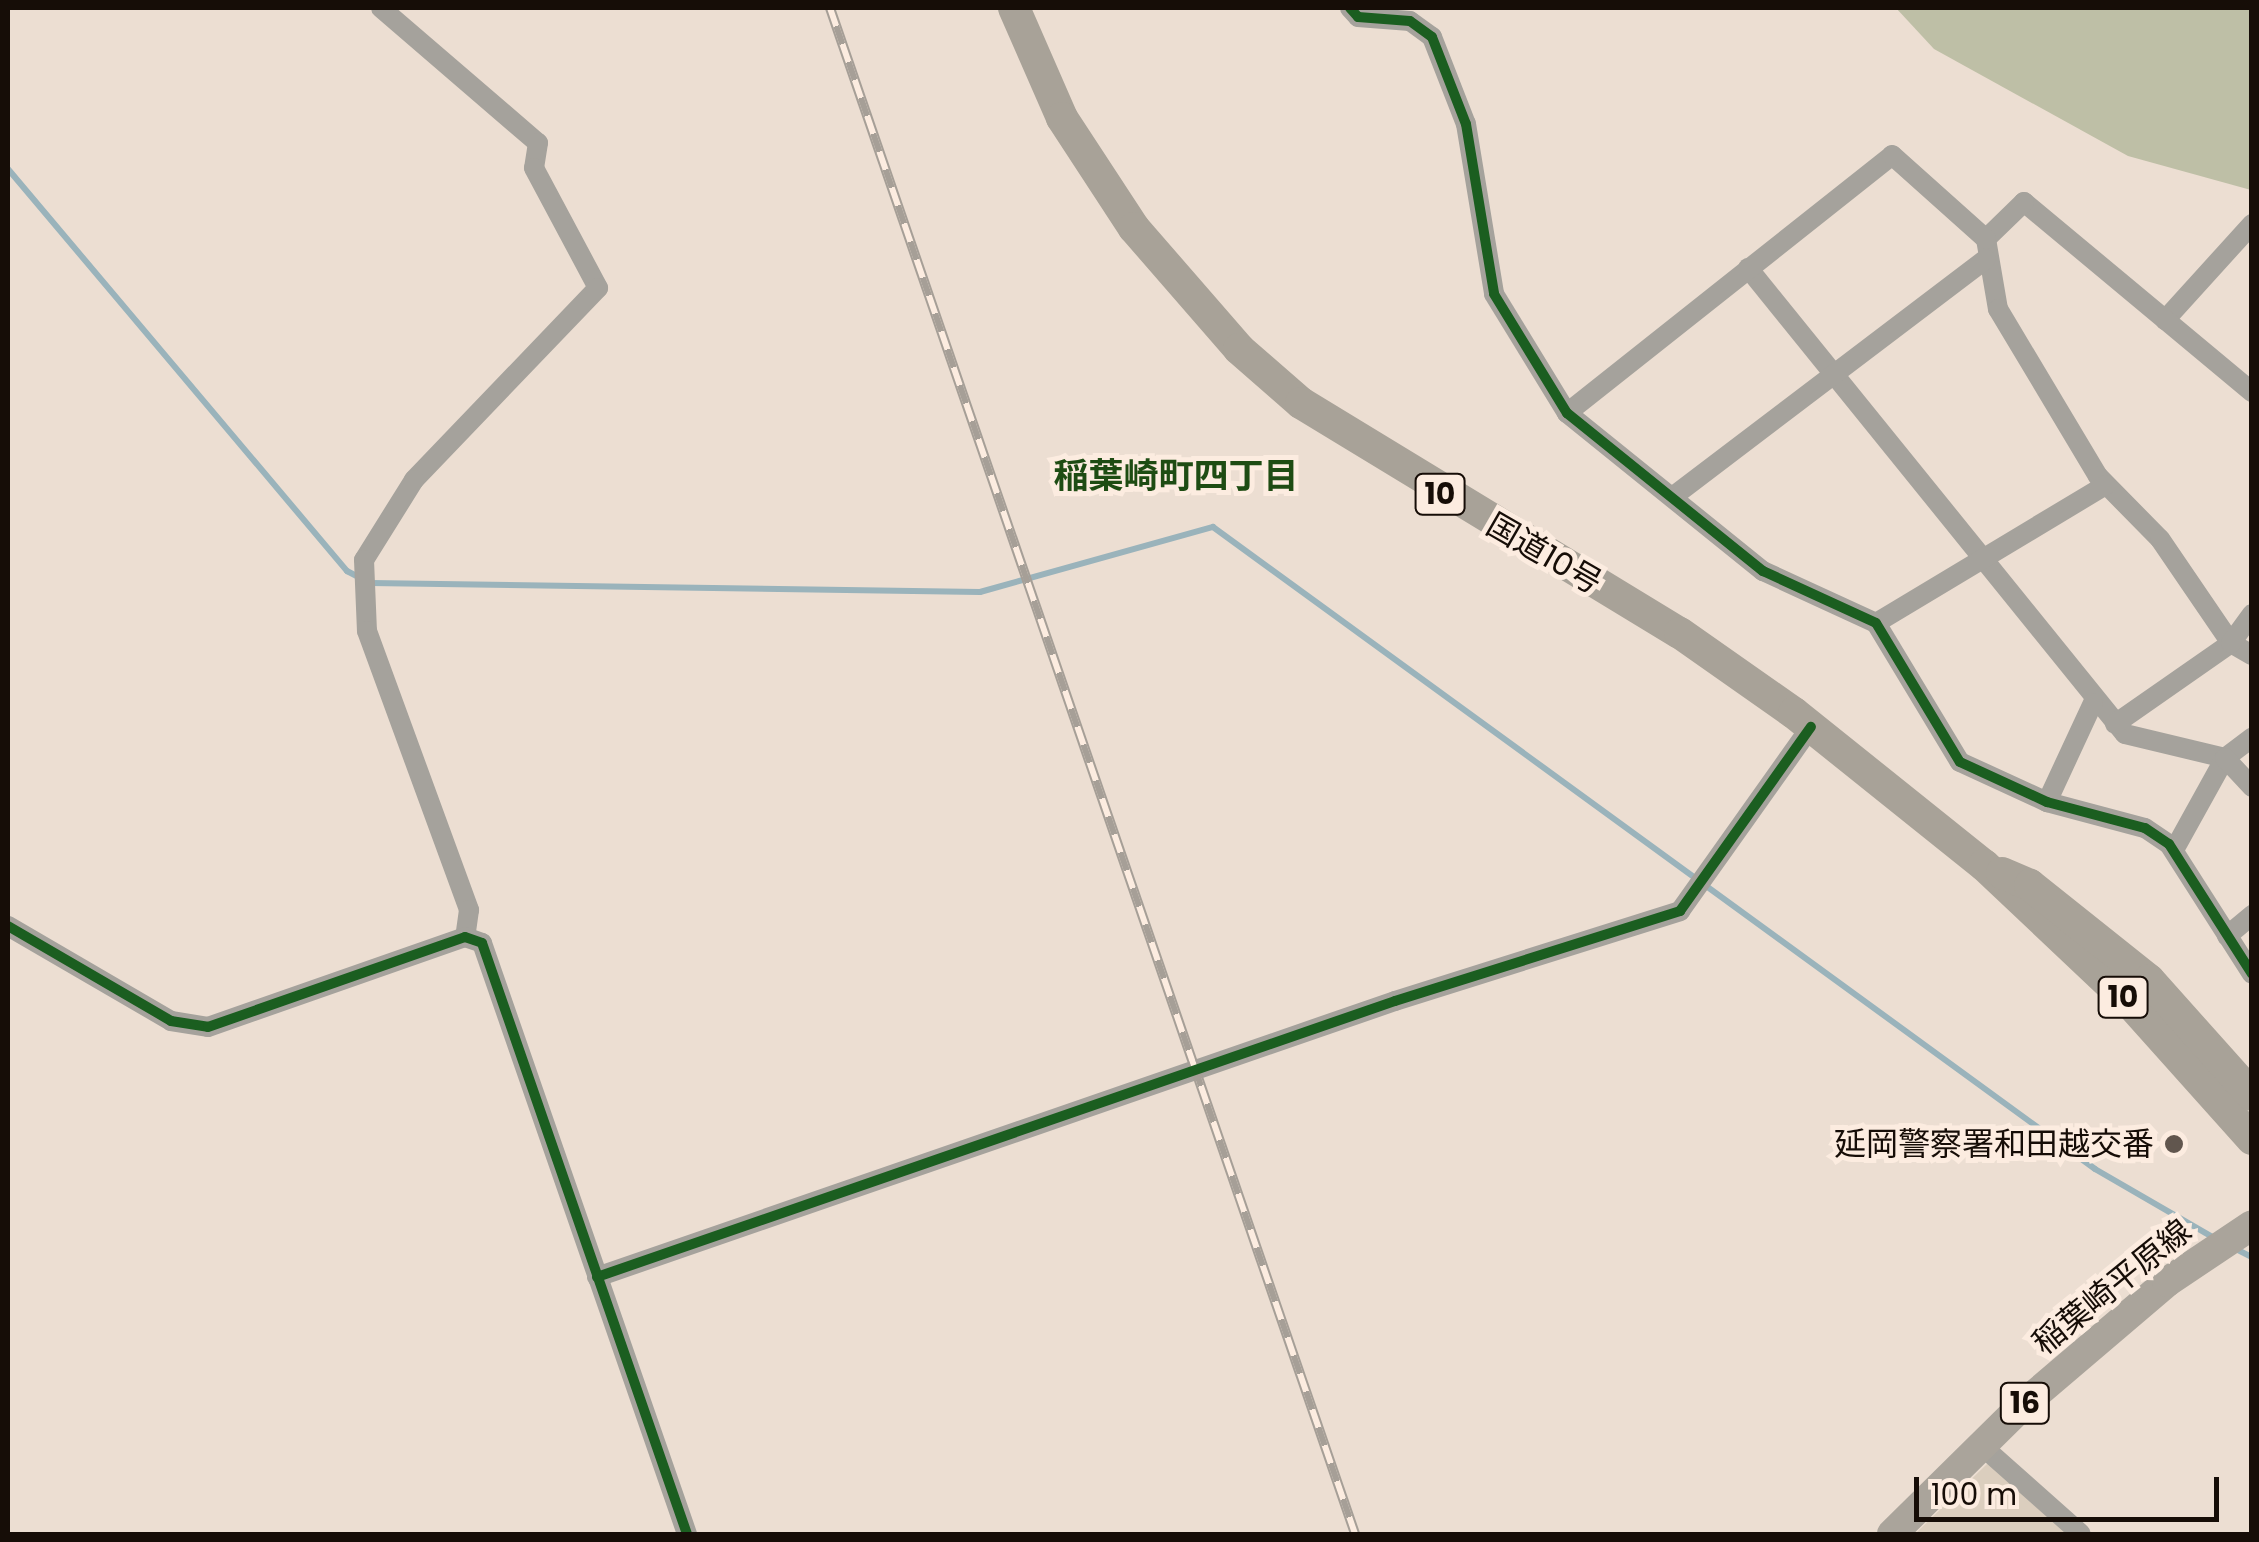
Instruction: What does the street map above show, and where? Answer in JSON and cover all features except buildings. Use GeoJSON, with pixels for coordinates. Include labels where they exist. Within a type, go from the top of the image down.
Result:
{"type":"FeatureCollection","features":[{"type":"Feature","properties":{"kind":"highway","name":"国道10号"},"geometry":{"type":"LineString","coordinates":[[1014,8],[1062,118],[1134,228],[1239,349],[1300,403],[1680,633],[1811,726],[1984,865],[2132,1005],[2252,1138]]}},
{"type":"Feature","properties":{"kind":"highway","name":"国道10号"},"geometry":{"type":"LineString","coordinates":[[1984,865],[2030,885],[2149,980],[2252,1095]]}},
{"type":"Feature","properties":{"kind":"main road","name":"稲葉崎平原線"},"geometry":{"type":"LineString","coordinates":[[1892,1534],[1982,1446],[2167,1282],[2247,1227]]}},
{"type":"Feature","properties":{"kind":"street"},"geometry":{"type":"LineString","coordinates":[[382,8],[538,143],[534,168],[598,288],[414,480],[378,528],[364,566],[362,594],[367,631],[469,910],[464,937]]}},
{"type":"Feature","properties":{"kind":"street"},"geometry":{"type":"LineString","coordinates":[[1350,8],[1358,17],[1410,21],[1432,37],[1466,124],[1494,294],[1567,413],[1675,495],[1762,571],[1876,623],[1960,762],[2047,802],[2145,828],[2174,850],[2252,974]]}},
{"type":"Feature","properties":{"kind":"street"},"geometry":{"type":"LineString","coordinates":[[1567,413],[1892,156],[1986,249],[2018,349],[2106,485],[2160,539],[2231,643],[2252,655]]}},
{"type":"Feature","properties":{"kind":"street"},"geometry":{"type":"LineString","coordinates":[[1675,495],[1834,374],[1986,249],[2024,202],[2252,392]]}},
{"type":"Feature","properties":{"kind":"street"},"geometry":{"type":"LineString","coordinates":[[2166,320],[2252,224]]}},
{"type":"Feature","properties":{"kind":"street"},"geometry":{"type":"LineString","coordinates":[[1748,268],[1988,562],[2093,703],[2126,734],[2225,758],[2252,787]]}},
{"type":"Feature","properties":{"kind":"street"},"geometry":{"type":"LineString","coordinates":[[1876,623],[1988,562],[2106,485]]}},
{"type":"Feature","properties":{"kind":"street"},"geometry":{"type":"LineString","coordinates":[[2115,724],[2231,643],[2252,614]]}},
{"type":"Feature","properties":{"kind":"street"},"geometry":{"type":"LineString","coordinates":[[2047,802],[2093,703]]}},
{"type":"Feature","properties":{"kind":"street"},"geometry":{"type":"LineString","coordinates":[[598,1277],[1395,1001],[1680,912],[1811,726]]}},
{"type":"Feature","properties":{"kind":"street"},"geometry":{"type":"LineString","coordinates":[[2174,850],[2225,758],[2252,738]]}},
{"type":"Feature","properties":{"kind":"street"},"geometry":{"type":"LineString","coordinates":[[2227,936],[2252,916]]}},
{"type":"Feature","properties":{"kind":"street"},"geometry":{"type":"LineString","coordinates":[[8,926],[171,1020],[208,1027],[464,937],[482,943],[687,1534]]}},
{"type":"Feature","properties":{"kind":"street"},"geometry":{"type":"LineString","coordinates":[[1982,1446],[2081,1534]]}},
{"type":"Feature","properties":{"kind":"shaded area"},"geometry":{"type":"Polygon","coordinates":[[[1987,1464],[1996,1465],[2075,1534],[1915,1534],[1987,1464]]]}},
{"type":"Feature","properties":{"kind":"green space"},"geometry":{"type":"Polygon","coordinates":[[[1896,8],[2251,8],[2251,190],[2128,156],[1934,49],[1896,8]]]}},
{"type":"Feature","properties":{"kind":"waterway"},"geometry":{"type":"LineString","coordinates":[[8,169],[347,571],[370,583],[980,592],[1213,527],[2095,1169],[2214,1238]]}},
{"type":"Feature","properties":{"kind":"waterway"},"geometry":{"type":"LineString","coordinates":[[2234,1248],[2252,1257]]}},
{"type":"Feature","properties":{"kind":"railway"},"geometry":{"type":"LineString","coordinates":[[830,8],[1355,1534]]}},
{"type":"Feature","properties":{"kind":"cycle path"},"geometry":{"type":"LineString","coordinates":[[1350,8],[1358,17],[1410,21],[1432,37],[1466,124],[1494,294],[1567,413],[1763,571],[1876,623],[1960,762],[2047,802],[2145,828],[2169,844],[2252,974]]}},
{"type":"Feature","properties":{"kind":"cycle path"},"geometry":{"type":"LineString","coordinates":[[597,1277],[1395,1001],[1680,911],[1811,727]]}},
{"type":"Feature","properties":{"kind":"cycle path"},"geometry":{"type":"LineString","coordinates":[[8,926],[171,1021],[208,1027],[465,937],[482,943],[687,1534]]}},
{"type":"Feature","properties":{"kind":"place","name":"延岡警察署和田越交番"},"geometry":{"type":"Point","coordinates":[2174,1144]}},
{"type":"Feature","properties":{"kind":"district","name":"稲葉崎町四丁目"},"geometry":{"type":"Point","coordinates":[1176,476]}}]}
